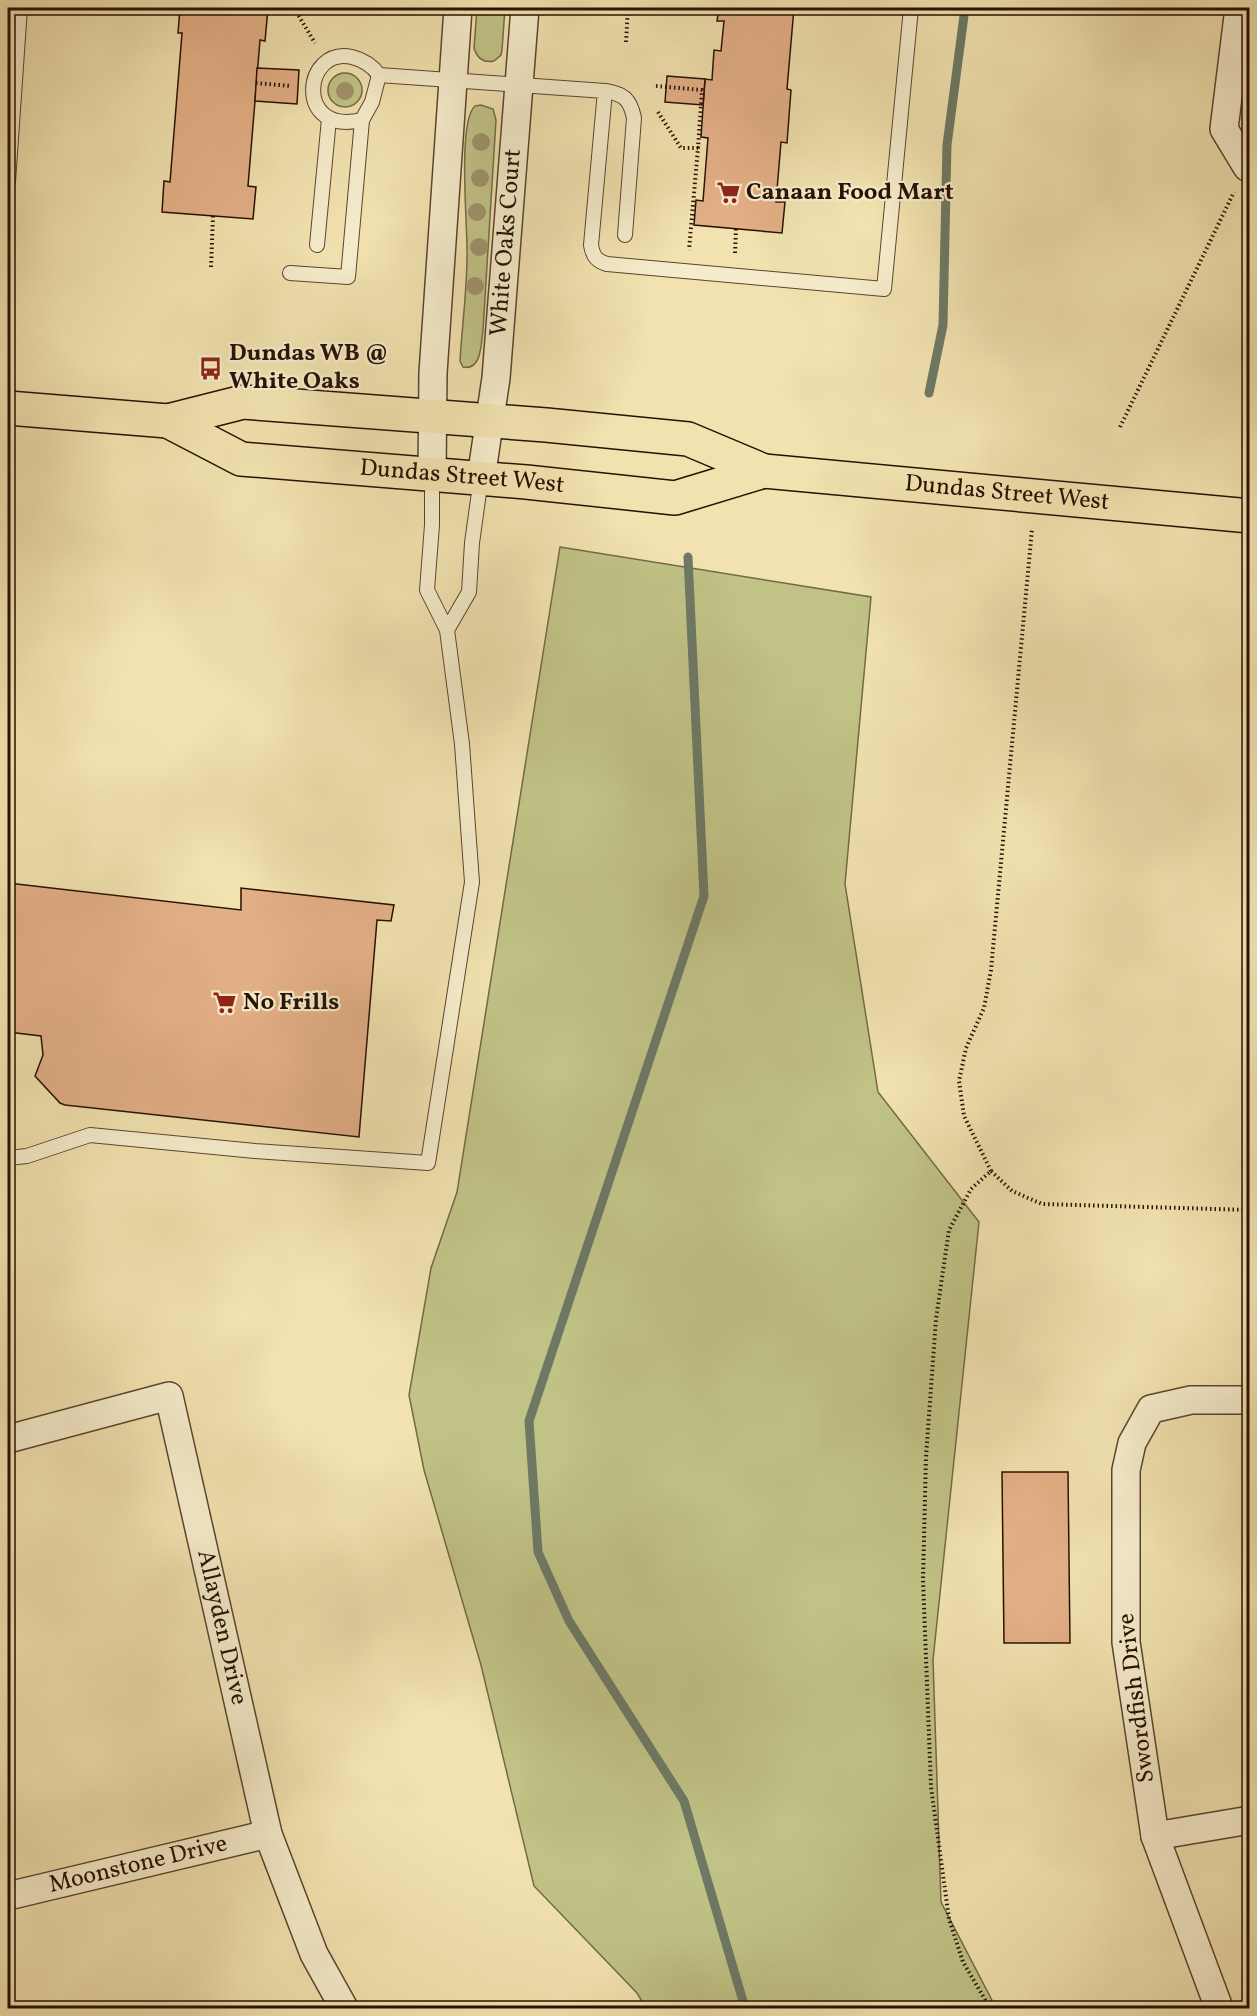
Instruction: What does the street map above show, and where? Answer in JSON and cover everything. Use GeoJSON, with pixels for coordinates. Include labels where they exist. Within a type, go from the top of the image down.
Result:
{"type":"FeatureCollection","features":[{"type":"Feature","properties":{"kind":"main road","name":"Dundas Street West"},"geometry":{"type":"LineString","coordinates":[[8,408],[168,421],[243,402],[490,421],[688,439],[764,471],[1250,516]]}},
{"type":"Feature","properties":{"kind":"main road","name":"Dundas Street West"},"geometry":{"type":"LineString","coordinates":[[168,421],[241,459],[482,478],[675,498],[764,471]]}},
{"type":"Feature","properties":{"kind":"street"},"geometry":{"type":"LineString","coordinates":[[432,474],[433,373],[458,8]]}},
{"type":"Feature","properties":{"kind":"street","name":"White Oaks Court"},"geometry":{"type":"LineString","coordinates":[[482,478],[496,378],[525,8]]}},
{"type":"Feature","properties":{"kind":"street"},"geometry":{"type":"LineString","coordinates":[[1239,8],[1224,129],[1248,167]]}},
{"type":"Feature","properties":{"kind":"street","name":"Allayden Drive"},"geometry":{"type":"LineString","coordinates":[[8,1439],[169,1396],[268,1834],[314,1954],[344,2008]]}},
{"type":"Feature","properties":{"kind":"street","name":"Swordfish Drive"},"geometry":{"type":"LineString","coordinates":[[1219,2008],[1155,1836],[1126,1642],[1126,1470],[1141,1424],[1151,1409],[1191,1400],[1250,1400]]}},
{"type":"Feature","properties":{"kind":"street"},"geometry":{"type":"LineString","coordinates":[[1155,1836],[1250,1820]]}},
{"type":"Feature","properties":{"kind":"street","name":"Moonstone Drive"},"geometry":{"type":"LineString","coordinates":[[8,1896],[268,1834]]}},
{"type":"Feature","properties":{"kind":"lane"},"geometry":{"type":"LineString","coordinates":[[8,183],[20,8]]}},
{"type":"Feature","properties":{"kind":"lane"},"geometry":{"type":"LineString","coordinates":[[605,91],[591,246],[598,261],[608,264],[884,289],[911,8]]}},
{"type":"Feature","properties":{"kind":"lane"},"geometry":{"type":"LineString","coordinates":[[362,120],[349,123],[338,122],[320,112],[315,102],[314,88],[319,69],[333,57],[355,57],[365,61],[379,75]]}},
{"type":"Feature","properties":{"kind":"lane"},"geometry":{"type":"LineString","coordinates":[[379,75],[605,91],[626,98],[632,106],[634,118],[625,235]]}},
{"type":"Feature","properties":{"kind":"lane"},"geometry":{"type":"LineString","coordinates":[[290,273],[348,277],[362,120],[372,102],[379,75]]}},
{"type":"Feature","properties":{"kind":"lane"},"geometry":{"type":"LineString","coordinates":[[317,245],[329,119]]}},
{"type":"Feature","properties":{"kind":"lane"},"geometry":{"type":"LineString","coordinates":[[8,1158],[27,1156],[90,1135],[279,1153],[428,1163],[472,882],[462,744],[447,630],[427,590],[432,525],[432,474]]}},
{"type":"Feature","properties":{"kind":"lane"},"geometry":{"type":"LineString","coordinates":[[447,630],[469,592],[472,543],[482,478]]}},
{"type":"Feature","properties":{"kind":"path"},"geometry":{"type":"LineString","coordinates":[[294,8],[326,62]]}},
{"type":"Feature","properties":{"kind":"path"},"geometry":{"type":"LineString","coordinates":[[626,42],[628,8]]}},
{"type":"Feature","properties":{"kind":"path"},"geometry":{"type":"LineString","coordinates":[[256,83],[314,88]]}},
{"type":"Feature","properties":{"kind":"path"},"geometry":{"type":"LineString","coordinates":[[656,86],[703,91],[689,250]]}},
{"type":"Feature","properties":{"kind":"path"},"geometry":{"type":"LineString","coordinates":[[654,106],[681,148],[698,148]]}},
{"type":"Feature","properties":{"kind":"path"},"geometry":{"type":"LineString","coordinates":[[1120,427],[1248,167]]}},
{"type":"Feature","properties":{"kind":"path"},"geometry":{"type":"LineString","coordinates":[[211,267],[213,216]]}},
{"type":"Feature","properties":{"kind":"path"},"geometry":{"type":"LineString","coordinates":[[735,254],[736,229]]}},
{"type":"Feature","properties":{"kind":"path"},"geometry":{"type":"LineString","coordinates":[[1035,496],[991,970],[984,1008],[966,1048],[959,1081],[964,1116],[991,1171],[1012,1191],[1042,1204],[1250,1210]]}},
{"type":"Feature","properties":{"kind":"path"},"geometry":{"type":"LineString","coordinates":[[990,2008],[963,1962],[950,1919],[932,1787],[923,1580],[926,1457],[936,1319],[949,1230],[971,1189],[991,1171]]}},
{"type":"Feature","properties":{"kind":"green space"},"geometry":{"type":"Polygon","coordinates":[[[477,8],[505,8],[501,55],[494,61],[481,59],[474,48],[477,8]]]}},
{"type":"Feature","properties":{"kind":"green space"},"geometry":{"type":"Polygon","coordinates":[[[345,73],[357,78],[362,90],[357,102],[345,107],[333,102],[328,90],[333,78],[345,73]]]}},
{"type":"Feature","properties":{"kind":"green space"},"geometry":{"type":"Polygon","coordinates":[[[481,105],[493,109],[496,120],[483,330],[477,360],[474,365],[463,367],[460,361],[467,256],[466,132],[475,106],[481,105]]]}},
{"type":"Feature","properties":{"kind":"green space"},"geometry":{"type":"Polygon","coordinates":[[[560,547],[871,597],[845,884],[878,1092],[979,1222],[933,1660],[941,1902],[996,2008],[646,2008],[637,1993],[534,1886],[481,1665],[424,1470],[409,1395],[431,1268],[457,1192],[560,547]]]}},
{"type":"Feature","properties":{"kind":"building"},"geometry":{"type":"Polygon","coordinates":[[[180,8],[268,8],[265,41],[260,40],[248,186],[256,187],[253,219],[162,212],[164,181],[170,182],[182,33],[178,33],[180,8]]]}},
{"type":"Feature","properties":{"kind":"building"},"geometry":{"type":"Polygon","coordinates":[[[719,8],[794,8],[787,89],[791,90],[787,143],[781,142],[776,202],[785,202],[782,233],[694,225],[696,200],[703,201],[708,138],[701,137],[705,79],[712,80],[714,50],[721,51],[724,21],[717,21],[719,8]]]}},
{"type":"Feature","properties":{"kind":"building"},"geometry":{"type":"Polygon","coordinates":[[[257,68],[299,70],[297,104],[255,101],[257,68]]]}},
{"type":"Feature","properties":{"kind":"building"},"geometry":{"type":"Polygon","coordinates":[[[667,76],[705,79],[703,105],[665,102],[667,76]]]}},
{"type":"Feature","properties":{"kind":"building"},"geometry":{"type":"Polygon","coordinates":[[[8,883],[241,910],[241,888],[394,905],[391,921],[377,920],[359,1137],[60,1103],[35,1076],[43,1055],[41,1036],[8,1032],[8,883]]]}},
{"type":"Feature","properties":{"kind":"building"},"geometry":{"type":"Polygon","coordinates":[[[1002,1472],[1068,1472],[1070,1643],[1004,1643],[1002,1472]]]}},
{"type":"Feature","properties":{"kind":"waterway"},"geometry":{"type":"LineString","coordinates":[[929,393],[943,325],[947,145],[965,8]]}},
{"type":"Feature","properties":{"kind":"waterway"},"geometry":{"type":"LineString","coordinates":[[688,557],[704,896],[529,1421],[538,1552],[569,1621],[684,1801],[745,2008]]}},
{"type":"Feature","properties":{"kind":"place","name":"Canaan Food Mart"},"geometry":{"type":"Point","coordinates":[728,193]}},
{"type":"Feature","properties":{"kind":"place","name":"Dundas WB @ White Oaks"},"geometry":{"type":"Point","coordinates":[211,368]}},
{"type":"Feature","properties":{"kind":"place","name":"No Frills"},"geometry":{"type":"Point","coordinates":[225,1003]}}]}
